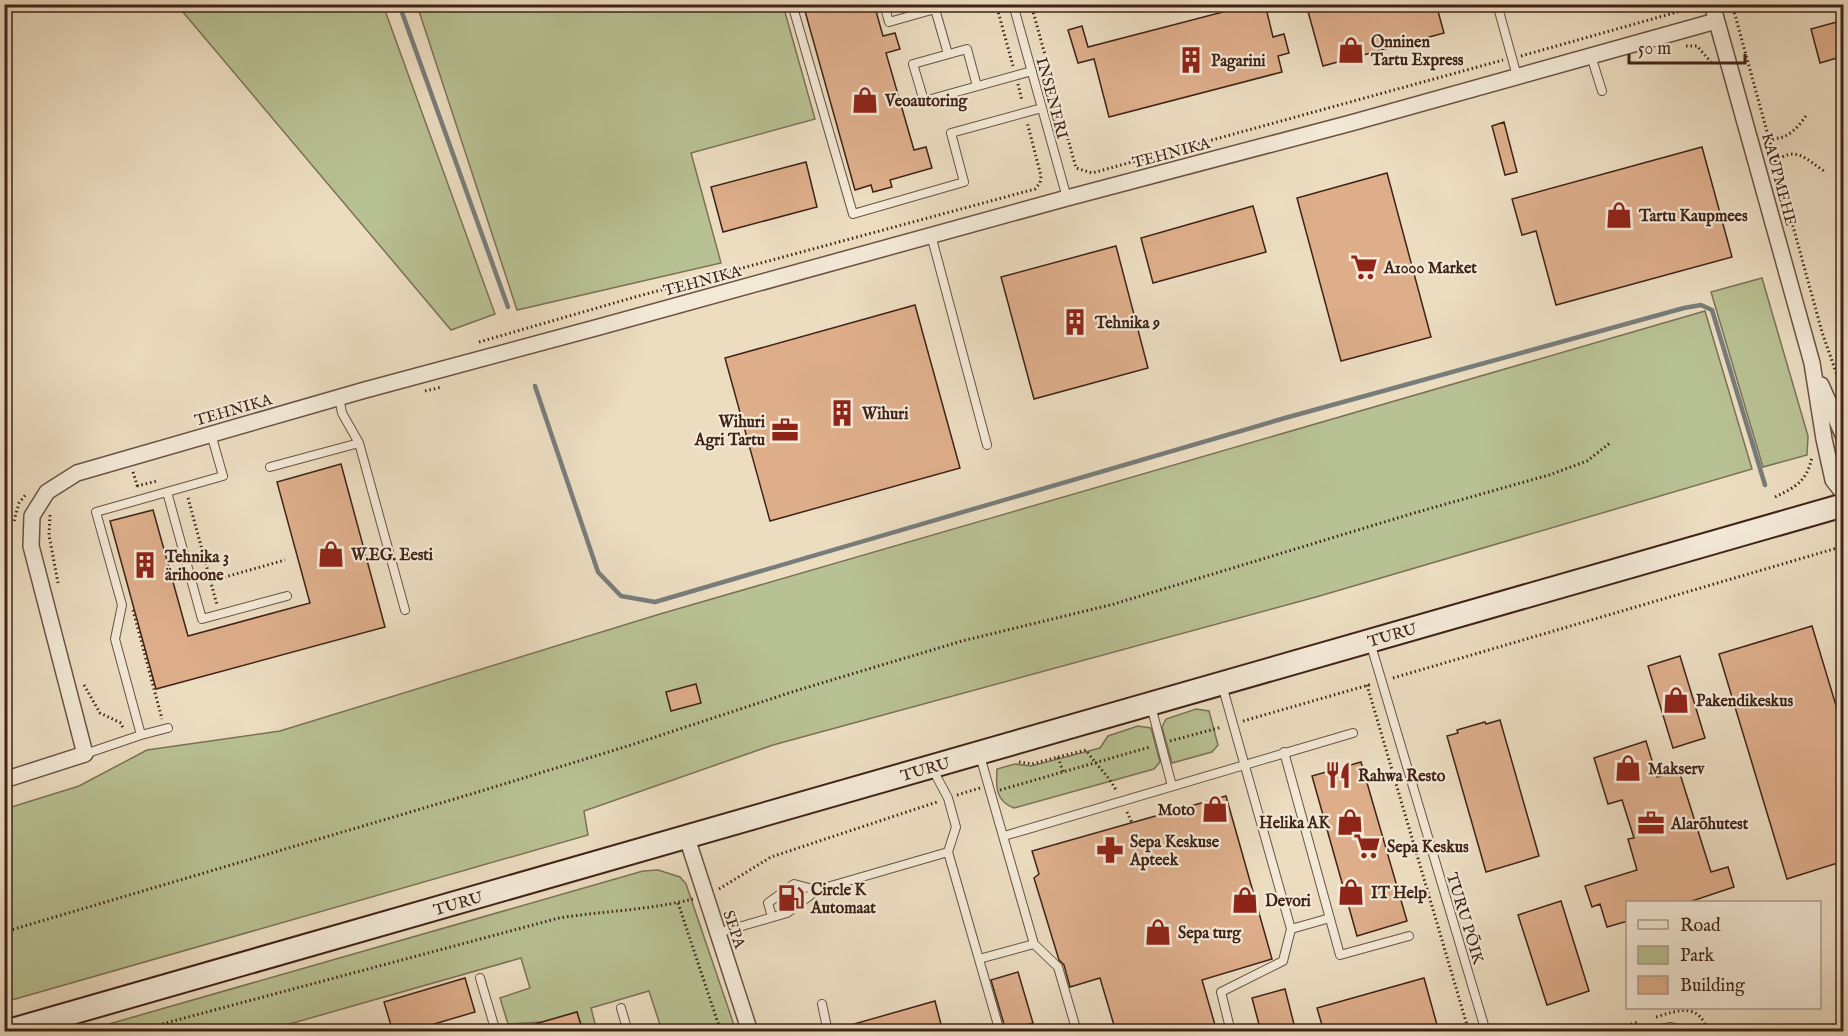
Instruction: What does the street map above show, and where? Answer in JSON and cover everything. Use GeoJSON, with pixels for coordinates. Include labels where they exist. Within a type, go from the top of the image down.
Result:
{"type":"FeatureCollection","features":[{"type":"Feature","properties":{"kind":"main road","name":"TURU"},"geometry":{"type":"LineString","coordinates":[[5,1032],[1844,505]]}},
{"type":"Feature","properties":{"kind":"street","name":"KAUPMEHE"},"geometry":{"type":"LineString","coordinates":[[1712,4],[1812,363],[1833,480],[1844,494]]}},
{"type":"Feature","properties":{"kind":"street","name":"TEHNIKA"},"geometry":{"type":"LineString","coordinates":[[85,754],[31,546],[32,516],[47,492],[77,473],[339,397],[1716,21]]}},
{"type":"Feature","properties":{"kind":"street","name":"KAUPMEHE"},"geometry":{"type":"LineString","coordinates":[[1812,363],[1844,437]]}},
{"type":"Feature","properties":{"kind":"street"},"geometry":{"type":"LineString","coordinates":[[4,780],[85,754]]}},
{"type":"Feature","properties":{"kind":"street","name":"SEPA"},"geometry":{"type":"LineString","coordinates":[[687,838],[750,1032]]}},
{"type":"Feature","properties":{"kind":"lane"},"geometry":{"type":"LineString","coordinates":[[792,4],[853,214],[964,182],[951,134],[1042,108]]}},
{"type":"Feature","properties":{"kind":"lane"},"geometry":{"type":"LineString","coordinates":[[884,4],[889,22],[935,9],[948,54]]}},
{"type":"Feature","properties":{"kind":"lane","name":"INSENERI"},"geometry":{"type":"LineString","coordinates":[[1013,4],[1066,198]]}},
{"type":"Feature","properties":{"kind":"lane"},"geometry":{"type":"LineString","coordinates":[[1497,4],[1517,76]]}},
{"type":"Feature","properties":{"kind":"lane"},"geometry":{"type":"LineString","coordinates":[[977,86],[967,49],[913,63],[924,101],[1032,71]]}},
{"type":"Feature","properties":{"kind":"lane"},"geometry":{"type":"LineString","coordinates":[[1591,56],[1602,92]]}},
{"type":"Feature","properties":{"kind":"lane"},"geometry":{"type":"LineString","coordinates":[[931,235],[987,445]]}},
{"type":"Feature","properties":{"kind":"lane"},"geometry":{"type":"LineString","coordinates":[[339,397],[342,413],[359,443],[405,610]]}},
{"type":"Feature","properties":{"kind":"lane"},"geometry":{"type":"LineString","coordinates":[[141,735],[116,639],[122,605],[96,512],[223,476],[211,434]]}},
{"type":"Feature","properties":{"kind":"lane"},"geometry":{"type":"LineString","coordinates":[[270,467],[359,443]]}},
{"type":"Feature","properties":{"kind":"lane"},"geometry":{"type":"LineString","coordinates":[[167,492],[202,619],[287,596]]}},
{"type":"Feature","properties":{"kind":"lane","name":"TURU PÕIK"},"geometry":{"type":"LineString","coordinates":[[1369,641],[1486,1032]]}},
{"type":"Feature","properties":{"kind":"lane"},"geometry":{"type":"LineString","coordinates":[[1221,684],[1291,929],[1283,961],[1221,992],[1231,1032]]}},
{"type":"Feature","properties":{"kind":"lane"},"geometry":{"type":"LineString","coordinates":[[1150,704],[1172,786]]}},
{"type":"Feature","properties":{"kind":"lane"},"geometry":{"type":"LineString","coordinates":[[85,754],[168,728]]}},
{"type":"Feature","properties":{"kind":"lane"},"geometry":{"type":"LineString","coordinates":[[1004,836],[1353,733]]}},
{"type":"Feature","properties":{"kind":"lane"},"geometry":{"type":"LineString","coordinates":[[979,752],[1034,944],[1058,967],[1077,1032]]}},
{"type":"Feature","properties":{"kind":"lane"},"geometry":{"type":"LineString","coordinates":[[1284,752],[1341,955],[1409,936]]}},
{"type":"Feature","properties":{"kind":"lane"},"geometry":{"type":"LineString","coordinates":[[931,766],[948,798],[956,827],[948,852],[1000,1032]]}},
{"type":"Feature","properties":{"kind":"lane"},"geometry":{"type":"LineString","coordinates":[[718,933],[787,913],[817,890],[948,852]]}},
{"type":"Feature","properties":{"kind":"lane"},"geometry":{"type":"LineString","coordinates":[[772,917],[768,903],[794,884],[817,890]]}},
{"type":"Feature","properties":{"kind":"lane"},"geometry":{"type":"LineString","coordinates":[[1291,929],[1330,918]]}},
{"type":"Feature","properties":{"kind":"lane"},"geometry":{"type":"LineString","coordinates":[[979,959],[1034,944]]}},
{"type":"Feature","properties":{"kind":"lane"},"geometry":{"type":"LineString","coordinates":[[480,978],[496,1032]]}},
{"type":"Feature","properties":{"kind":"lane"},"geometry":{"type":"LineString","coordinates":[[822,1004],[828,1032]]}},
{"type":"Feature","properties":{"kind":"lane"},"geometry":{"type":"LineString","coordinates":[[621,1008],[628,1032]]}},
{"type":"Feature","properties":{"kind":"lane"},"geometry":{"type":"LineString","coordinates":[[1645,1032],[1671,1026],[1689,1032]]}},
{"type":"Feature","properties":{"kind":"path"},"geometry":{"type":"LineString","coordinates":[[1031,4],[1076,168],[1092,173],[1677,12],[1689,8],[1690,4]]}},
{"type":"Feature","properties":{"kind":"path"},"geometry":{"type":"LineString","coordinates":[[1732,4],[1822,332],[1844,395]]}},
{"type":"Feature","properties":{"kind":"path"},"geometry":{"type":"LineString","coordinates":[[1684,46],[1697,46],[1711,59],[1714,71]]}},
{"type":"Feature","properties":{"kind":"path"},"geometry":{"type":"LineString","coordinates":[[1768,137],[1790,134],[1797,129],[1807,114]]}},
{"type":"Feature","properties":{"kind":"path"},"geometry":{"type":"LineString","coordinates":[[1775,162],[1787,156],[1801,154],[1824,171]]}},
{"type":"Feature","properties":{"kind":"path"},"geometry":{"type":"LineString","coordinates":[[4,932],[468,795],[795,691],[962,641],[1114,604],[1414,513],[1549,475],[1587,461],[1610,443]]}},
{"type":"Feature","properties":{"kind":"path"},"geometry":{"type":"LineString","coordinates":[[1775,497],[1796,487],[1809,471],[1814,450]]}},
{"type":"Feature","properties":{"kind":"path"},"geometry":{"type":"LineString","coordinates":[[137,486],[158,481]]}},
{"type":"Feature","properties":{"kind":"path"},"geometry":{"type":"LineString","coordinates":[[188,496],[220,614]]}},
{"type":"Feature","properties":{"kind":"path"},"geometry":{"type":"LineString","coordinates":[[210,581],[285,560]]}},
{"type":"Feature","properties":{"kind":"path"},"geometry":{"type":"LineString","coordinates":[[1367,685],[1469,1032]]}},
{"type":"Feature","properties":{"kind":"path"},"geometry":{"type":"LineString","coordinates":[[1011,764],[1020,762],[1032,764],[1086,750],[1110,779],[1132,823]]}},
{"type":"Feature","properties":{"kind":"path"},"geometry":{"type":"LineString","coordinates":[[1058,757],[1063,772]]}},
{"type":"Feature","properties":{"kind":"path"},"geometry":{"type":"LineString","coordinates":[[678,903],[721,1032]]}},
{"type":"Feature","properties":{"kind":"green space"},"geometry":{"type":"Polygon","coordinates":[[[177,5],[383,5],[495,314],[451,330],[177,5]]]}},
{"type":"Feature","properties":{"kind":"green space"},"geometry":{"type":"Polygon","coordinates":[[[417,5],[783,5],[815,119],[691,153],[721,263],[517,310],[417,5]]]}},
{"type":"Feature","properties":{"kind":"green space"},"geometry":{"type":"Polygon","coordinates":[[[1762,278],[1808,436],[1807,455],[1763,467],[1711,292],[1762,278]]]}},
{"type":"Feature","properties":{"kind":"green space"},"geometry":{"type":"Polygon","coordinates":[[[1705,311],[1752,469],[1316,597],[773,745],[584,811],[588,835],[5,1002],[5,809],[79,786],[147,750],[280,731],[660,614],[1705,311]]]}},
{"type":"Feature","properties":{"kind":"green space"},"geometry":{"type":"Polygon","coordinates":[[[1196,709],[1209,711],[1218,745],[1212,752],[1172,763],[1162,727],[1166,719],[1196,709]]]}},
{"type":"Feature","properties":{"kind":"green space"},"geometry":{"type":"Polygon","coordinates":[[[1138,726],[1151,728],[1160,762],[1154,769],[1014,808],[1000,797],[997,787],[997,769],[1015,764],[1031,766],[1100,748],[1108,736],[1138,726]]]}},
{"type":"Feature","properties":{"kind":"green space"},"geometry":{"type":"Polygon","coordinates":[[[658,870],[680,877],[686,884],[736,1031],[662,1031],[649,991],[591,1008],[597,1031],[583,1031],[577,1012],[542,1022],[508,1024],[500,998],[530,988],[521,958],[265,1031],[258,1031],[252,1026],[231,1032],[81,1032],[643,871],[658,870]]]}},
{"type":"Feature","properties":{"kind":"building","name":"Veoautoring"},"geometry":{"type":"Polygon","coordinates":[[[803,4],[874,4],[883,36],[895,33],[900,49],[886,53],[914,150],[926,147],[932,168],[890,180],[892,187],[873,192],[871,185],[855,190],[803,4]]]}},
{"type":"Feature","properties":{"kind":"building","name":"Pagarini"},"geometry":{"type":"Polygon","coordinates":[[[1221,4],[1250,4],[1251,8],[1265,4],[1273,37],[1284,34],[1289,53],[1278,56],[1282,72],[1109,117],[1094,59],[1078,63],[1068,30],[1082,26],[1088,47],[1223,12],[1221,4]]]}},
{"type":"Feature","properties":{"kind":"building","name":"Onninen Tartu Express"},"geometry":{"type":"Polygon","coordinates":[[[1306,4],[1436,4],[1444,33],[1323,66],[1306,4]]]}},
{"type":"Feature","properties":{"kind":"building"},"geometry":{"type":"Polygon","coordinates":[[[1844,20],[1844,56],[1820,63],[1811,29],[1844,20]]]}},
{"type":"Feature","properties":{"kind":"building"},"geometry":{"type":"Polygon","coordinates":[[[1504,122],[1517,172],[1505,175],[1492,126],[1504,122]]]}},
{"type":"Feature","properties":{"kind":"building","name":"Tartu Kaupmees"},"geometry":{"type":"Polygon","coordinates":[[[1702,147],[1732,257],[1556,305],[1536,231],[1522,235],[1512,199],[1702,147]]]}},
{"type":"Feature","properties":{"kind":"building"},"geometry":{"type":"Polygon","coordinates":[[[806,162],[817,207],[723,232],[711,187],[806,162]]]}},
{"type":"Feature","properties":{"kind":"building","name":"A1000 Market"},"geometry":{"type":"Polygon","coordinates":[[[1387,173],[1431,337],[1341,361],[1297,198],[1387,173]]]}},
{"type":"Feature","properties":{"kind":"building"},"geometry":{"type":"Polygon","coordinates":[[[1253,206],[1266,252],[1153,283],[1141,238],[1253,206]]]}},
{"type":"Feature","properties":{"kind":"building","name":"Tehnika 9"},"geometry":{"type":"Polygon","coordinates":[[[1116,246],[1148,368],[1034,399],[1001,277],[1116,246]]]}},
{"type":"Feature","properties":{"kind":"building","name":"Wihuri"},"geometry":{"type":"Polygon","coordinates":[[[915,305],[960,468],[770,521],[725,358],[915,305]]]}},
{"type":"Feature","properties":{"kind":"building"},"geometry":{"type":"Polygon","coordinates":[[[341,464],[385,627],[156,689],[110,521],[153,510],[188,636],[310,603],[277,482],[341,464]]]}},
{"type":"Feature","properties":{"kind":"building"},"geometry":{"type":"Polygon","coordinates":[[[1812,626],[1844,732],[1844,861],[1787,879],[1719,654],[1812,626]]]}},
{"type":"Feature","properties":{"kind":"building","name":"Pakendikeskus"},"geometry":{"type":"Polygon","coordinates":[[[1680,656],[1705,738],[1673,748],[1648,666],[1680,656]]]}},
{"type":"Feature","properties":{"kind":"building"},"geometry":{"type":"Polygon","coordinates":[[[696,684],[701,703],[671,711],[666,692],[696,684]]]}},
{"type":"Feature","properties":{"kind":"building"},"geometry":{"type":"Polygon","coordinates":[[[1500,720],[1539,856],[1486,872],[1447,736],[1458,733],[1457,730],[1500,720]]]}},
{"type":"Feature","properties":{"kind":"building"},"geometry":{"type":"Polygon","coordinates":[[[1646,741],[1657,777],[1679,771],[1711,872],[1728,867],[1734,887],[1692,901],[1626,901],[1626,922],[1607,927],[1600,904],[1592,907],[1585,886],[1637,870],[1628,839],[1634,838],[1622,800],[1608,804],[1594,758],[1646,741]]]}},
{"type":"Feature","properties":{"kind":"building"},"geometry":{"type":"Polygon","coordinates":[[[1361,762],[1407,921],[1357,936],[1312,776],[1361,762]]]}},
{"type":"Feature","properties":{"kind":"building"},"geometry":{"type":"Polygon","coordinates":[[[1226,796],[1272,959],[1202,980],[1217,1032],[1116,1032],[1100,978],[1070,987],[1064,965],[1059,960],[1034,878],[1039,874],[1032,851],[1226,796]]]}},
{"type":"Feature","properties":{"kind":"building"},"geometry":{"type":"Polygon","coordinates":[[[1561,901],[1589,991],[1547,1005],[1518,915],[1561,901]]]}},
{"type":"Feature","properties":{"kind":"building"},"geometry":{"type":"Polygon","coordinates":[[[1018,972],[1033,1023],[1006,1031],[991,980],[1018,972]]]}},
{"type":"Feature","properties":{"kind":"building"},"geometry":{"type":"Polygon","coordinates":[[[465,978],[475,1012],[407,1032],[393,1032],[384,1002],[465,978]]]}},
{"type":"Feature","properties":{"kind":"building"},"geometry":{"type":"Polygon","coordinates":[[[1424,978],[1439,1032],[1324,1032],[1317,1008],[1424,978]]]}},
{"type":"Feature","properties":{"kind":"building"},"geometry":{"type":"Polygon","coordinates":[[[1285,989],[1296,1032],[1261,1032],[1252,998],[1285,989]]]}},
{"type":"Feature","properties":{"kind":"building"},"geometry":{"type":"Polygon","coordinates":[[[935,1001],[943,1032],[840,1032],[840,1028],[935,1001]]]}},
{"type":"Feature","properties":{"kind":"building"},"geometry":{"type":"Polygon","coordinates":[[[577,1012],[583,1032],[522,1032],[521,1028],[577,1012]]]}},
{"type":"Feature","properties":{"kind":"waterway"},"geometry":{"type":"LineString","coordinates":[[399,4],[508,307]]}},
{"type":"Feature","properties":{"kind":"waterway"},"geometry":{"type":"LineString","coordinates":[[535,386],[598,572],[621,596],[655,602],[1285,418],[1701,305],[1712,310],[1765,485]]}},
{"type":"Feature","properties":{"kind":"place","name":"Onninen Tartu Express"},"geometry":{"type":"Point","coordinates":[1351,50]}},
{"type":"Feature","properties":{"kind":"place","name":"Pagarini"},"geometry":{"type":"Point","coordinates":[1191,60]}},
{"type":"Feature","properties":{"kind":"place","name":"Veoautoring"},"geometry":{"type":"Point","coordinates":[865,100]}},
{"type":"Feature","properties":{"kind":"place","name":"Tartu Kaupmees"},"geometry":{"type":"Point","coordinates":[1619,215]}},
{"type":"Feature","properties":{"kind":"place","name":"A1000 Market"},"geometry":{"type":"Point","coordinates":[1364,267]}},
{"type":"Feature","properties":{"kind":"place","name":"Tehnika 9"},"geometry":{"type":"Point","coordinates":[1075,322]}},
{"type":"Feature","properties":{"kind":"place","name":"Wihuri"},"geometry":{"type":"Point","coordinates":[842,413]}},
{"type":"Feature","properties":{"kind":"place","name":"Wihuri Agri Tartu"},"geometry":{"type":"Point","coordinates":[785,430]}},
{"type":"Feature","properties":{"kind":"place","name":"W.EG. Eesti"},"geometry":{"type":"Point","coordinates":[331,554]}},
{"type":"Feature","properties":{"kind":"place","name":"Tehnika 3 ärihoone"},"geometry":{"type":"Point","coordinates":[145,565]}},
{"type":"Feature","properties":{"kind":"place","name":"Pakendikeskus"},"geometry":{"type":"Point","coordinates":[1676,700]}},
{"type":"Feature","properties":{"kind":"place","name":"Makserv"},"geometry":{"type":"Point","coordinates":[1628,768]}},
{"type":"Feature","properties":{"kind":"place","name":"Rahwa Resto"},"geometry":{"type":"Point","coordinates":[1338,775]}},
{"type":"Feature","properties":{"kind":"place","name":"Moto"},"geometry":{"type":"Point","coordinates":[1215,809]}},
{"type":"Feature","properties":{"kind":"place","name":"Helika AK"},"geometry":{"type":"Point","coordinates":[1350,822]}},
{"type":"Feature","properties":{"kind":"place","name":"Alarõhutest"},"geometry":{"type":"Point","coordinates":[1651,823]}},
{"type":"Feature","properties":{"kind":"place","name":"Sepa Keskus"},"geometry":{"type":"Point","coordinates":[1367,846]}},
{"type":"Feature","properties":{"kind":"place","name":"Sepa Keskuse Apteek"},"geometry":{"type":"Point","coordinates":[1110,850]}},
{"type":"Feature","properties":{"kind":"place","name":"IT Help"},"geometry":{"type":"Point","coordinates":[1351,892]}},
{"type":"Feature","properties":{"kind":"place","name":"Circle K Automaat"},"geometry":{"type":"Point","coordinates":[791,898]}},
{"type":"Feature","properties":{"kind":"place","name":"Devori"},"geometry":{"type":"Point","coordinates":[1245,900]}},
{"type":"Feature","properties":{"kind":"place","name":"Sepa turg"},"geometry":{"type":"Point","coordinates":[1158,932]}}]}
